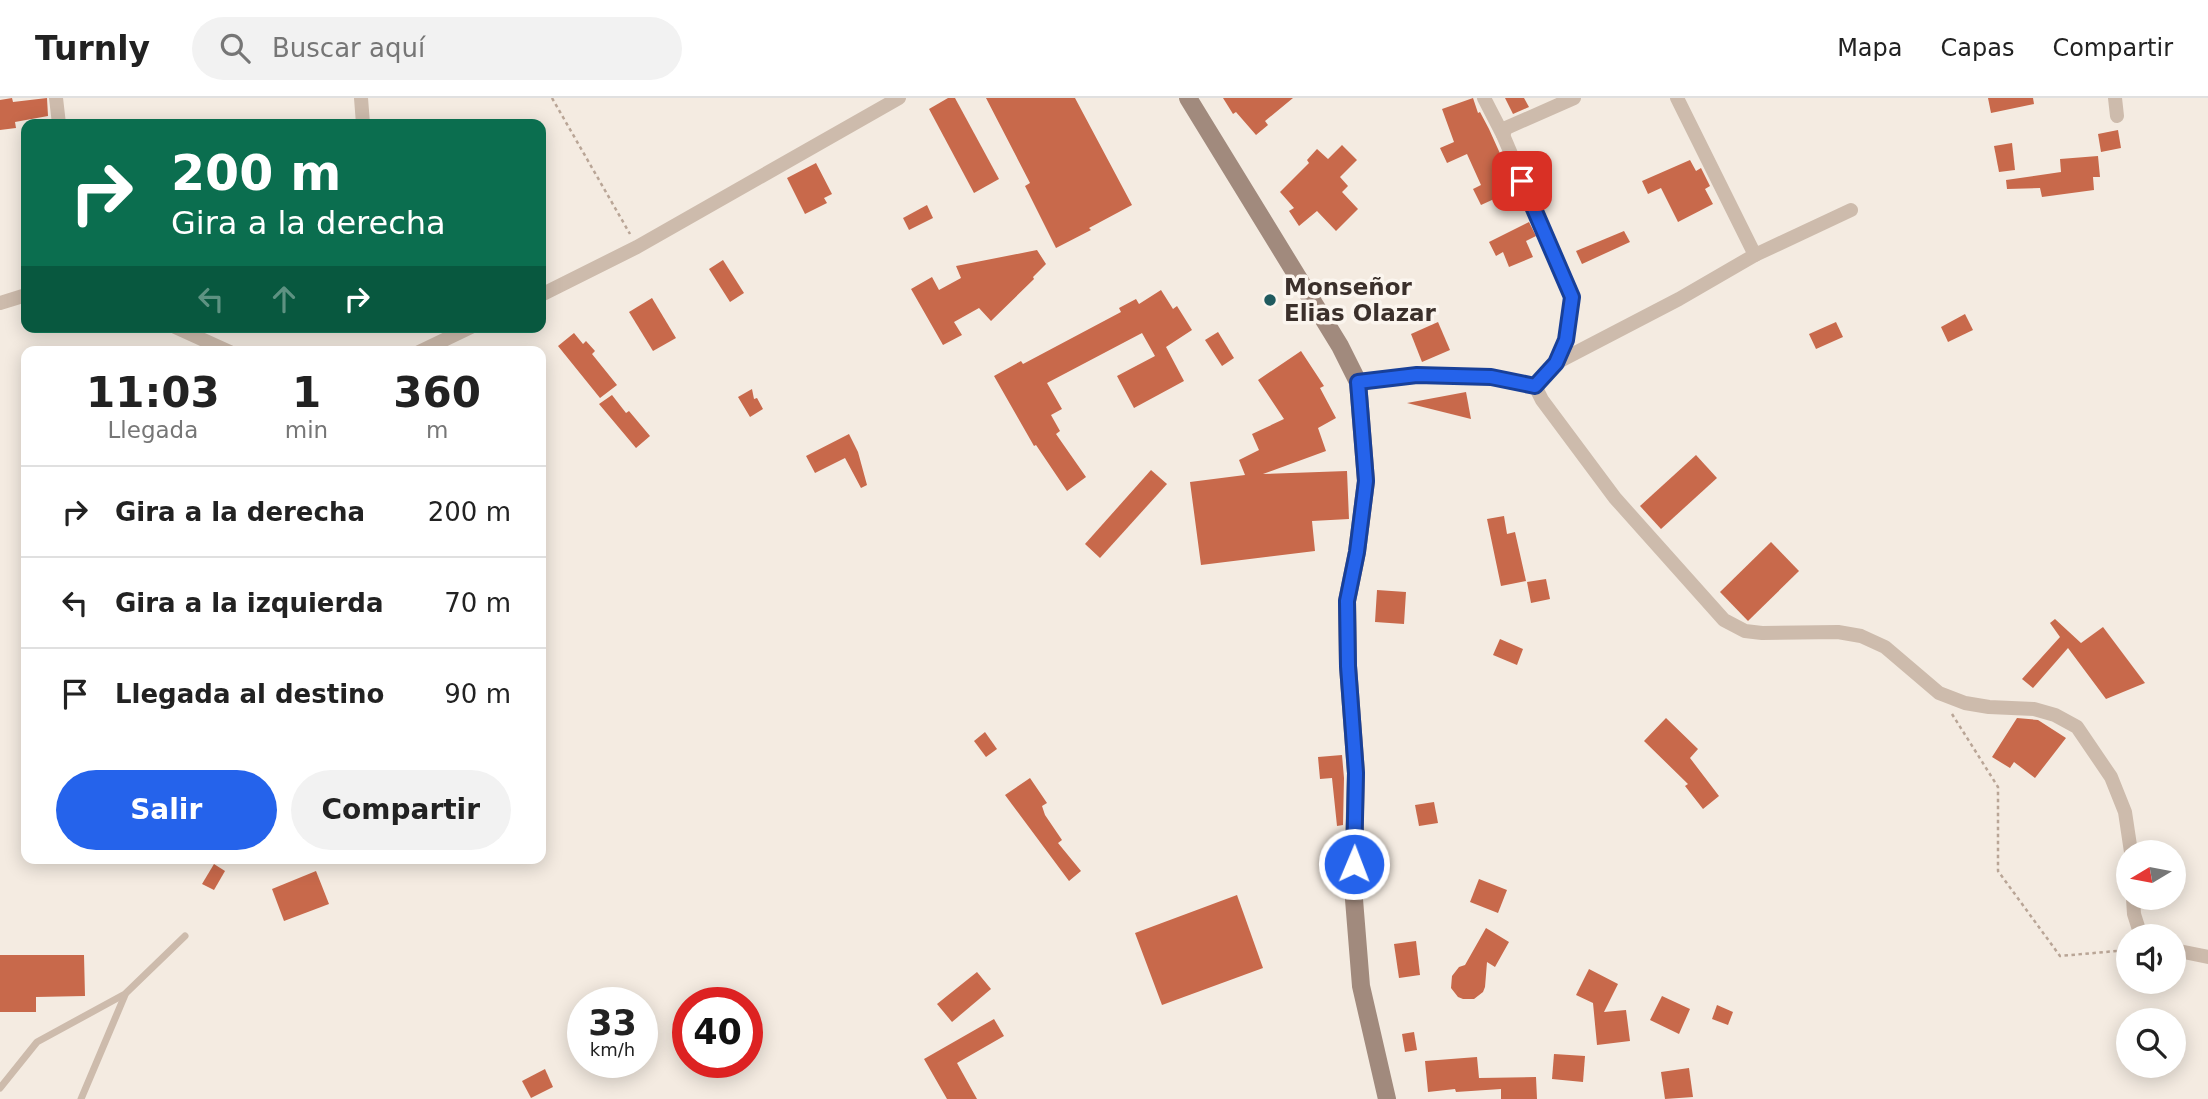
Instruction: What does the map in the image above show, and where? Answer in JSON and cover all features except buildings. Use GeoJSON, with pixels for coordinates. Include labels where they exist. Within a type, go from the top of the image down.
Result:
{"type":"FeatureCollection","features":[{"type":"Feature","properties":{"kind":"street"},"geometry":{"type":"LineString","coordinates":[[56,98],[58,119]]}},
{"type":"Feature","properties":{"kind":"street"},"geometry":{"type":"LineString","coordinates":[[361,98],[363,119]]}},
{"type":"Feature","properties":{"kind":"street"},"geometry":{"type":"LineString","coordinates":[[546,292],[637,247],[900,98]]}},
{"type":"Feature","properties":{"kind":"street"},"geometry":{"type":"LineString","coordinates":[[1188,98],[1340,346],[1358,382],[1366,481],[1357,552],[1347,601],[1348,666],[1356,773],[1353,887],[1361,986],[1387,1099]]}},
{"type":"Feature","properties":{"kind":"street"},"geometry":{"type":"LineString","coordinates":[[1484,98],[1503,135],[1572,297],[1566,340],[1556,363],[1535,386]]}},
{"type":"Feature","properties":{"kind":"street"},"geometry":{"type":"LineString","coordinates":[[1503,135],[1506,128],[1574,98]]}},
{"type":"Feature","properties":{"kind":"street"},"geometry":{"type":"LineString","coordinates":[[1677,98],[1755,255]]}},
{"type":"Feature","properties":{"kind":"street"},"geometry":{"type":"LineString","coordinates":[[2115,98],[2117,116]]}},
{"type":"Feature","properties":{"kind":"street"},"geometry":{"type":"LineString","coordinates":[[1556,363],[1679,299],[1755,255],[1851,210]]}},
{"type":"Feature","properties":{"kind":"street"},"geometry":{"type":"LineString","coordinates":[[0,303],[21,297]]}},
{"type":"Feature","properties":{"kind":"street"},"geometry":{"type":"LineString","coordinates":[[188,333],[217,346]]}},
{"type":"Feature","properties":{"kind":"street"},"geometry":{"type":"LineString","coordinates":[[431,346],[459,333]]}},
{"type":"Feature","properties":{"kind":"street"},"geometry":{"type":"LineString","coordinates":[[1358,382],[1417,375],[1491,377],[1535,386]]}},
{"type":"Feature","properties":{"kind":"street"},"geometry":{"type":"LineString","coordinates":[[1535,386],[1542,400],[1615,498],[1724,620],[1745,631],[1762,633],[1838,632],[1861,636],[1885,647],[1939,693],[1965,703],[2034,709],[2055,715],[2077,727],[2111,777],[2125,812],[2129,840]]}},
{"type":"Feature","properties":{"kind":"street"},"geometry":{"type":"LineString","coordinates":[[2186,952],[2208,957]]}},
{"type":"Feature","properties":{"kind":"lane"},"geometry":{"type":"LineString","coordinates":[[0,1088],[37,1042],[125,994],[185,936]]}},
{"type":"Feature","properties":{"kind":"lane"},"geometry":{"type":"LineString","coordinates":[[81,1099],[125,994]]}},
{"type":"Feature","properties":{"kind":"path"},"geometry":{"type":"LineString","coordinates":[[552,98],[637,247]]}},
{"type":"Feature","properties":{"kind":"path"},"geometry":{"type":"LineString","coordinates":[[1939,693],[1998,787],[1998,871],[2060,956],[2116,951]]}},
{"type":"Feature","properties":{"kind":"place","name":"Monseñor Elias Olazar"},"geometry":{"type":"Point","coordinates":[1270,300]}},
{"type":"Feature","properties":{"kind":"route"},"geometry":{"type":"LineString","coordinates":[[1354,864],[1356,773],[1348,666],[1347,601],[1357,552],[1366,481],[1358,382],[1417,375],[1491,377],[1535,386],[1556,363],[1566,340],[1572,297],[1522,181]]}}]}
